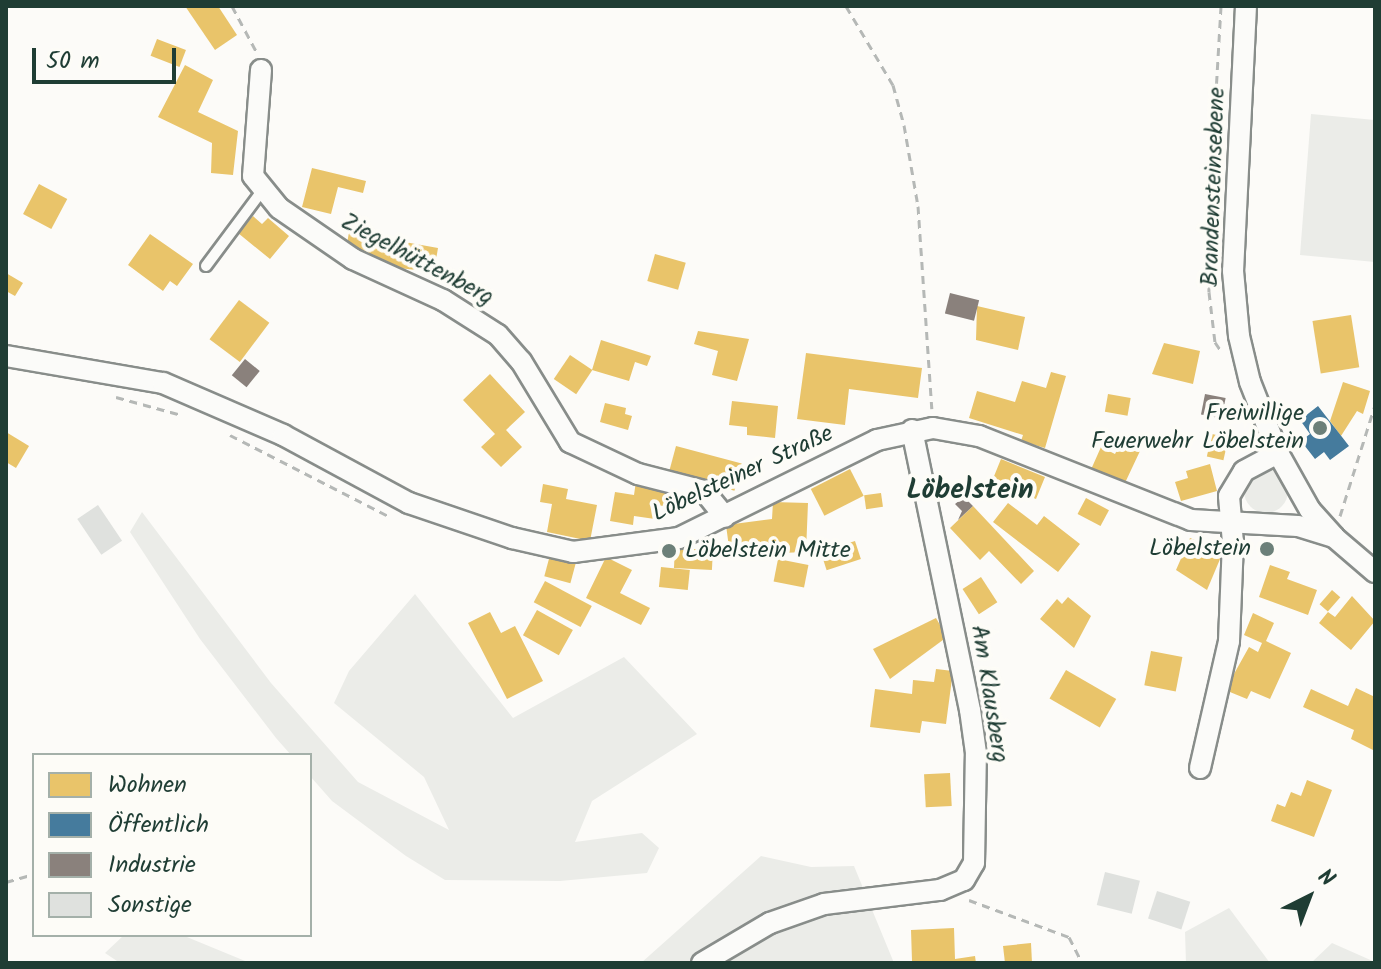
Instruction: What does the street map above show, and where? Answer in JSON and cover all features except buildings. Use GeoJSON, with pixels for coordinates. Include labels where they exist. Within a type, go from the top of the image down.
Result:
{"type":"FeatureCollection","features":[{"type":"Feature","properties":{"kind":"street","name":"Brandensteinsebene"},"geometry":{"type":"LineString","coordinates":[[1246,6],[1233,271],[1250,382],[1278,453],[1310,510],[1334,537]]}},
{"type":"Feature","properties":{"kind":"street"},"geometry":{"type":"LineString","coordinates":[[261,70],[253,176],[262,191]]}},
{"type":"Feature","properties":{"kind":"street","name":"Ziegelhüttenberg"},"geometry":{"type":"LineString","coordinates":[[262,191],[328,244],[443,300],[498,335],[521,361],[570,442],[638,474],[704,491],[725,517]]}},
{"type":"Feature","properties":{"kind":"street","name":"Löbelsteiner Straße"},"geometry":{"type":"LineString","coordinates":[[6,356],[163,383],[259,423],[409,503],[542,546],[573,552],[655,544],[725,517],[877,440],[923,429],[979,436],[1163,511],[1231,523],[1298,526],[1334,537],[1375,572]]}},
{"type":"Feature","properties":{"kind":"street","name":"Am Klausberg"},"geometry":{"type":"LineString","coordinates":[[702,963],[745,935],[824,904],[940,890],[964,880],[974,863],[976,753],[923,429]]}},
{"type":"Feature","properties":{"kind":"street"},"geometry":{"type":"LineString","coordinates":[[1200,768],[1229,641],[1229,496],[1239,477],[1278,453]]}},
{"type":"Feature","properties":{"kind":"lane"},"geometry":{"type":"LineString","coordinates":[[206,266],[262,191]]}},
{"type":"Feature","properties":{"kind":"path"},"geometry":{"type":"LineString","coordinates":[[232,6],[261,70]]}},
{"type":"Feature","properties":{"kind":"path"},"geometry":{"type":"LineString","coordinates":[[846,6],[893,85],[904,125],[918,206],[923,429]]}},
{"type":"Feature","properties":{"kind":"path"},"geometry":{"type":"LineString","coordinates":[[109,395],[185,415]]}},
{"type":"Feature","properties":{"kind":"path"},"geometry":{"type":"LineString","coordinates":[[1334,537],[1375,405]]}},
{"type":"Feature","properties":{"kind":"path"},"geometry":{"type":"LineString","coordinates":[[229,435],[346,498],[395,518]]}},
{"type":"Feature","properties":{"kind":"path"},"geometry":{"type":"LineString","coordinates":[[6,882],[32,875]]}},
{"type":"Feature","properties":{"kind":"path"},"geometry":{"type":"LineString","coordinates":[[940,890],[1069,937],[1082,963]]}},
{"type":"Feature","properties":{"kind":"shaded area"},"geometry":{"type":"Polygon","coordinates":[[[1311,114],[1375,120],[1375,262],[1300,255],[1311,114]]]}},
{"type":"Feature","properties":{"kind":"shaded area"},"geometry":{"type":"Polygon","coordinates":[[[1266,469],[1282,475],[1288,491],[1282,507],[1266,513],[1250,507],[1244,491],[1250,475],[1266,469]]]}},
{"type":"Feature","properties":{"kind":"shaded area"},"geometry":{"type":"Polygon","coordinates":[[[142,512],[271,683],[358,782],[449,830],[424,777],[334,703],[349,671],[415,594],[513,718],[624,657],[697,734],[592,801],[575,842],[642,833],[659,848],[647,873],[560,881],[445,880],[406,856],[332,801],[312,778],[312,753],[289,753],[276,738],[200,639],[130,532],[142,512]]]}},
{"type":"Feature","properties":{"kind":"shaded area"},"geometry":{"type":"Polygon","coordinates":[[[761,856],[811,867],[854,866],[894,963],[641,963],[761,856]]]}},
{"type":"Feature","properties":{"kind":"shaded area"},"geometry":{"type":"Polygon","coordinates":[[[1229,908],[1270,963],[1186,963],[1185,932],[1229,908]]]}},
{"type":"Feature","properties":{"kind":"shaded area"},"geometry":{"type":"Polygon","coordinates":[[[122,937],[187,937],[250,963],[120,963],[105,953],[122,937]]]}},
{"type":"Feature","properties":{"kind":"shaded area"},"geometry":{"type":"Polygon","coordinates":[[[1332,943],[1375,962],[1375,963],[1311,963],[1332,943]]]}},
{"type":"Feature","properties":{"kind":"place","name":"Freiwillige Feuerwehr Löbelstein"},"geometry":{"type":"Point","coordinates":[1320,428]}},
{"type":"Feature","properties":{"kind":"place","name":"Löbelstein"},"geometry":{"type":"Point","coordinates":[1267,549]}},
{"type":"Feature","properties":{"kind":"place","name":"Löbelstein Mitte"},"geometry":{"type":"Point","coordinates":[669,551]}},
{"type":"Feature","properties":{"kind":"district","name":"Löbelstein"},"geometry":{"type":"Point","coordinates":[970,491]}}]}
